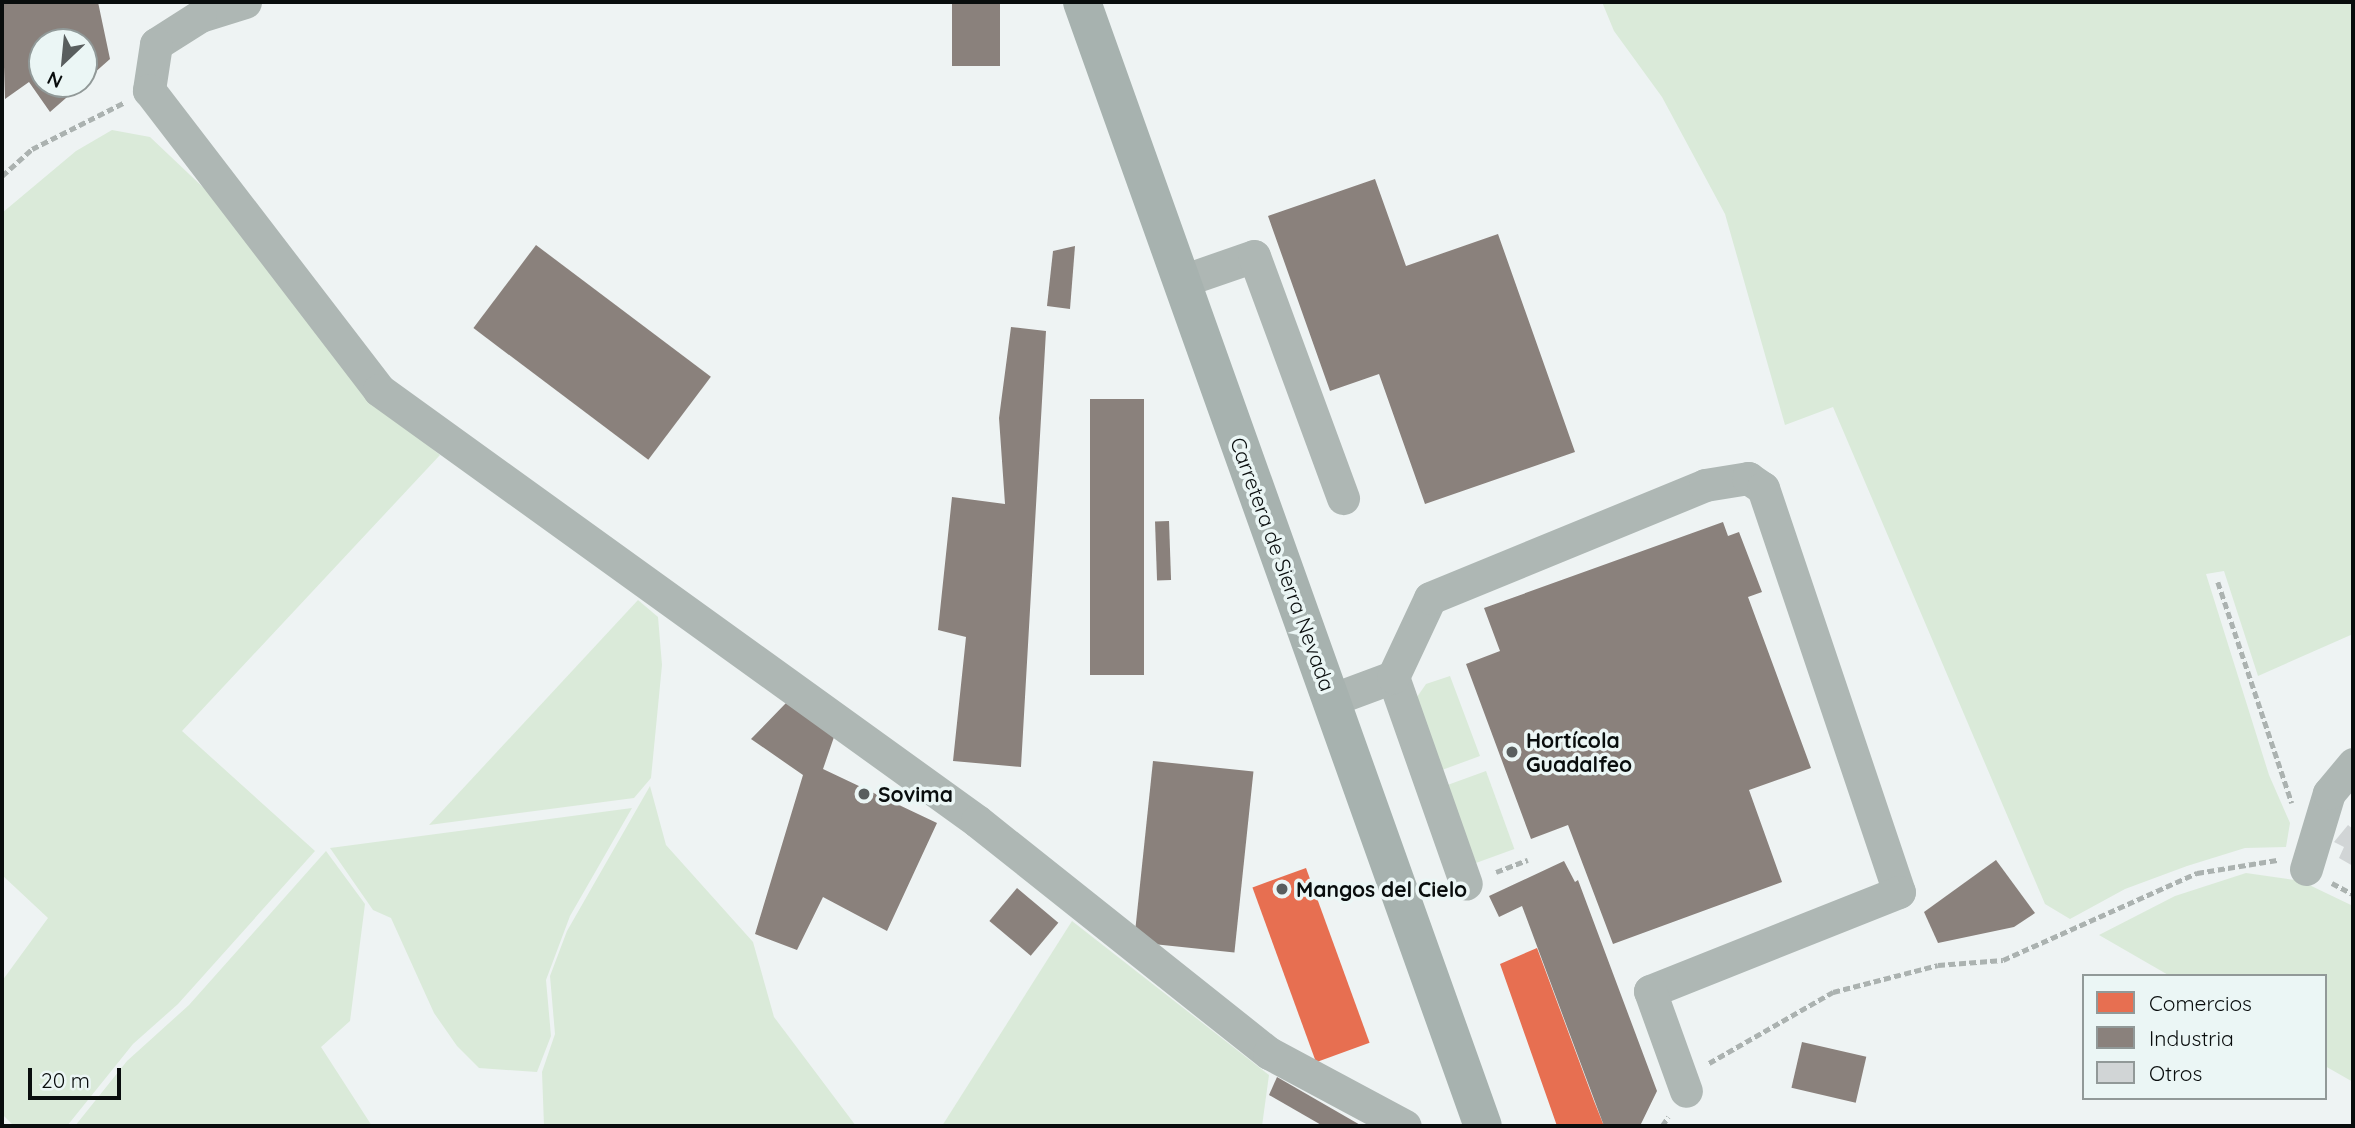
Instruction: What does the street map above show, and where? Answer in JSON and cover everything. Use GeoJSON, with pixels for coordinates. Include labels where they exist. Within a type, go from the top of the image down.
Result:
{"type":"FeatureCollection","features":[{"type":"Feature","properties":{"kind":"highway","name":"Carretera de Sierra Nevada"},"geometry":{"type":"LineString","coordinates":[[1082,2],[1483,1126]]}},
{"type":"Feature","properties":{"kind":"street"},"geometry":{"type":"LineString","coordinates":[[244,2],[200,16],[156,44],[149,90],[379,390],[977,821],[1269,1053],[1405,1126]]}},
{"type":"Feature","properties":{"kind":"street"},"geometry":{"type":"LineString","coordinates":[[1182,281],[1254,256],[1343,498]]}},
{"type":"Feature","properties":{"kind":"street"},"geometry":{"type":"LineString","coordinates":[[1466,884],[1393,677],[1430,598],[1705,485],[1748,478],[1763,488],[1899,892],[1650,991],[1686,1091]]}},
{"type":"Feature","properties":{"kind":"street"},"geometry":{"type":"LineString","coordinates":[[1331,699],[1393,677]]}},
{"type":"Feature","properties":{"kind":"street"},"geometry":{"type":"LineString","coordinates":[[2310,856],[2329,793],[2353,764]]}},
{"type":"Feature","properties":{"kind":"path"},"geometry":{"type":"LineString","coordinates":[[2,176],[32,149],[149,90]]}},
{"type":"Feature","properties":{"kind":"path"},"geometry":{"type":"LineString","coordinates":[[2218,582],[2285,790],[2310,856],[2353,894]]}},
{"type":"Feature","properties":{"kind":"path"},"geometry":{"type":"LineString","coordinates":[[1662,1126],[1701,1067],[1833,992],[1938,965],[2003,960],[2197,873],[2310,856]]}},
{"type":"Feature","properties":{"kind":"green space"},"geometry":{"type":"Polygon","coordinates":[[[1602,2],[2353,2],[2353,634],[2258,676],[2224,571],[2206,574],[2269,775],[2290,823],[2286,847],[2245,848],[2187,866],[2125,889],[2070,919],[2045,904],[1833,407],[1785,425],[1725,214],[1662,97],[1614,31],[1602,2]]]}},
{"type":"Feature","properties":{"kind":"green space"},"geometry":{"type":"Polygon","coordinates":[[[112,130],[150,137],[227,210],[360,391],[440,455],[182,731],[315,851],[178,1004],[133,1044],[67,1126],[14,1126],[2,1114],[2,981],[48,918],[2,875],[2,213],[76,151],[112,130]]]}},
{"type":"Feature","properties":{"kind":"green space"},"geometry":{"type":"Polygon","coordinates":[[[638,600],[658,617],[662,665],[651,778],[634,798],[429,825],[638,600]]]}},
{"type":"Feature","properties":{"kind":"green space"},"geometry":{"type":"Polygon","coordinates":[[[1450,676],[1480,756],[1442,770],[1417,697],[1426,684],[1450,676]]]}},
{"type":"Feature","properties":{"kind":"green space"},"geometry":{"type":"Polygon","coordinates":[[[1486,771],[1514,849],[1476,863],[1447,785],[1486,771]]]}},
{"type":"Feature","properties":{"kind":"green space"},"geometry":{"type":"Polygon","coordinates":[[[650,786],[666,845],[753,942],[774,1017],[856,1126],[544,1126],[542,1072],[555,1034],[550,976],[567,931],[650,786]]]}},
{"type":"Feature","properties":{"kind":"green space"},"geometry":{"type":"Polygon","coordinates":[[[632,808],[570,916],[546,980],[551,1036],[537,1072],[479,1068],[457,1046],[434,1013],[391,918],[373,910],[330,848],[632,808]]]}},
{"type":"Feature","properties":{"kind":"green space"},"geometry":{"type":"Polygon","coordinates":[[[326,851],[365,904],[350,1021],[321,1047],[372,1126],[75,1126],[127,1061],[189,1005],[326,851]]]}},
{"type":"Feature","properties":{"kind":"green space"},"geometry":{"type":"Polygon","coordinates":[[[2246,873],[2301,881],[2353,906],[2353,1082],[2327,1067],[2327,974],[2167,974],[2099,935],[2175,896],[2246,873]]]}},
{"type":"Feature","properties":{"kind":"green space"},"geometry":{"type":"Polygon","coordinates":[[[1072,921],[1269,1075],[1262,1126],[942,1126],[1072,921]]]}},
{"type":"Feature","properties":{"kind":"building: Comercios"},"geometry":{"type":"Polygon","coordinates":[[[1306,868],[1370,1043],[1316,1062],[1252,887],[1306,868]]]}},
{"type":"Feature","properties":{"kind":"building: Comercios"},"geometry":{"type":"Polygon","coordinates":[[[1537,948],[1604,1126],[1557,1126],[1500,964],[1537,948]]]}},
{"type":"Feature","properties":{"kind":"building: Industria"},"geometry":{"type":"Polygon","coordinates":[[[2,2],[98,2],[110,59],[98,70],[98,28],[28,28],[28,83],[5,99],[2,2]]]}},
{"type":"Feature","properties":{"kind":"building: Industria"},"geometry":{"type":"Polygon","coordinates":[[[952,2],[1000,2],[1000,66],[952,66],[952,2]]]}},
{"type":"Feature","properties":{"kind":"building: Industria"},"geometry":{"type":"Polygon","coordinates":[[[40,98],[66,98],[50,112],[40,98]]]}},
{"type":"Feature","properties":{"kind":"building: Industria"},"geometry":{"type":"Polygon","coordinates":[[[1375,179],[1406,266],[1498,234],[1575,452],[1425,504],[1379,374],[1330,391],[1268,216],[1375,179]]]}},
{"type":"Feature","properties":{"kind":"building: Industria"},"geometry":{"type":"Polygon","coordinates":[[[536,245],[711,377],[648,460],[473,328],[536,245]]]}},
{"type":"Feature","properties":{"kind":"building: Industria"},"geometry":{"type":"Polygon","coordinates":[[[1075,246],[1070,309],[1047,306],[1053,251],[1075,246]]]}},
{"type":"Feature","properties":{"kind":"building: Industria"},"geometry":{"type":"Polygon","coordinates":[[[1011,327],[1046,331],[1021,767],[953,761],[966,637],[938,630],[952,497],[1005,504],[999,418],[1011,327]]]}},
{"type":"Feature","properties":{"kind":"building: Industria"},"geometry":{"type":"Polygon","coordinates":[[[1090,399],[1144,399],[1144,675],[1090,675],[1090,399]]]}},
{"type":"Feature","properties":{"kind":"building: Industria"},"geometry":{"type":"Polygon","coordinates":[[[1155,521],[1169,521],[1171,580],[1157,580],[1155,521]]]}},
{"type":"Feature","properties":{"kind":"building: Industria"},"geometry":{"type":"Polygon","coordinates":[[[1723,522],[1728,536],[1739,532],[1762,592],[1748,597],[1811,768],[1749,790],[1782,882],[1613,944],[1568,825],[1531,839],[1466,664],[1500,651],[1484,608],[1723,522]]]}},
{"type":"Feature","properties":{"kind":"building: Industria"},"geometry":{"type":"Polygon","coordinates":[[[786,703],[834,737],[823,769],[937,823],[887,931],[823,897],[797,950],[755,934],[803,775],[751,739],[786,703]]]}},
{"type":"Feature","properties":{"kind":"building: Industria"},"geometry":{"type":"Polygon","coordinates":[[[1153,761],[1253,772],[1234,953],[1134,942],[1153,761]]]}},
{"type":"Feature","properties":{"kind":"building: Industria"},"geometry":{"type":"Polygon","coordinates":[[[1996,860],[2035,913],[2014,927],[1938,943],[1924,912],[1996,860]]]}},
{"type":"Feature","properties":{"kind":"building: Industria"},"geometry":{"type":"Polygon","coordinates":[[[1564,861],[1575,882],[1578,880],[1657,1091],[1640,1126],[1604,1126],[1522,906],[1499,917],[1489,896],[1564,861]]]}},
{"type":"Feature","properties":{"kind":"building: Industria"},"geometry":{"type":"Polygon","coordinates":[[[1017,888],[1058,923],[1031,956],[989,921],[1017,888]]]}},
{"type":"Feature","properties":{"kind":"building: Industria"},"geometry":{"type":"Polygon","coordinates":[[[1802,1042],[1866,1057],[1856,1103],[1791,1088],[1802,1042]]]}},
{"type":"Feature","properties":{"kind":"building: Industria"},"geometry":{"type":"Polygon","coordinates":[[[1277,1077],[1362,1126],[1323,1126],[1269,1095],[1277,1077]]]}},
{"type":"Feature","properties":{"kind":"building: Otros"},"geometry":{"type":"Polygon","coordinates":[[[2348,825],[2353,829],[2353,866],[2339,858],[2344,847],[2334,842],[2348,825]]]}},
{"type":"Feature","properties":{"kind":"place","name":"Hortícola Guadalfeo"},"geometry":{"type":"Point","coordinates":[1512,752]}},
{"type":"Feature","properties":{"kind":"place","name":"Sovima"},"geometry":{"type":"Point","coordinates":[864,794]}},
{"type":"Feature","properties":{"kind":"place","name":"Mangos del Cielo"},"geometry":{"type":"Point","coordinates":[1282,889]}}]}
